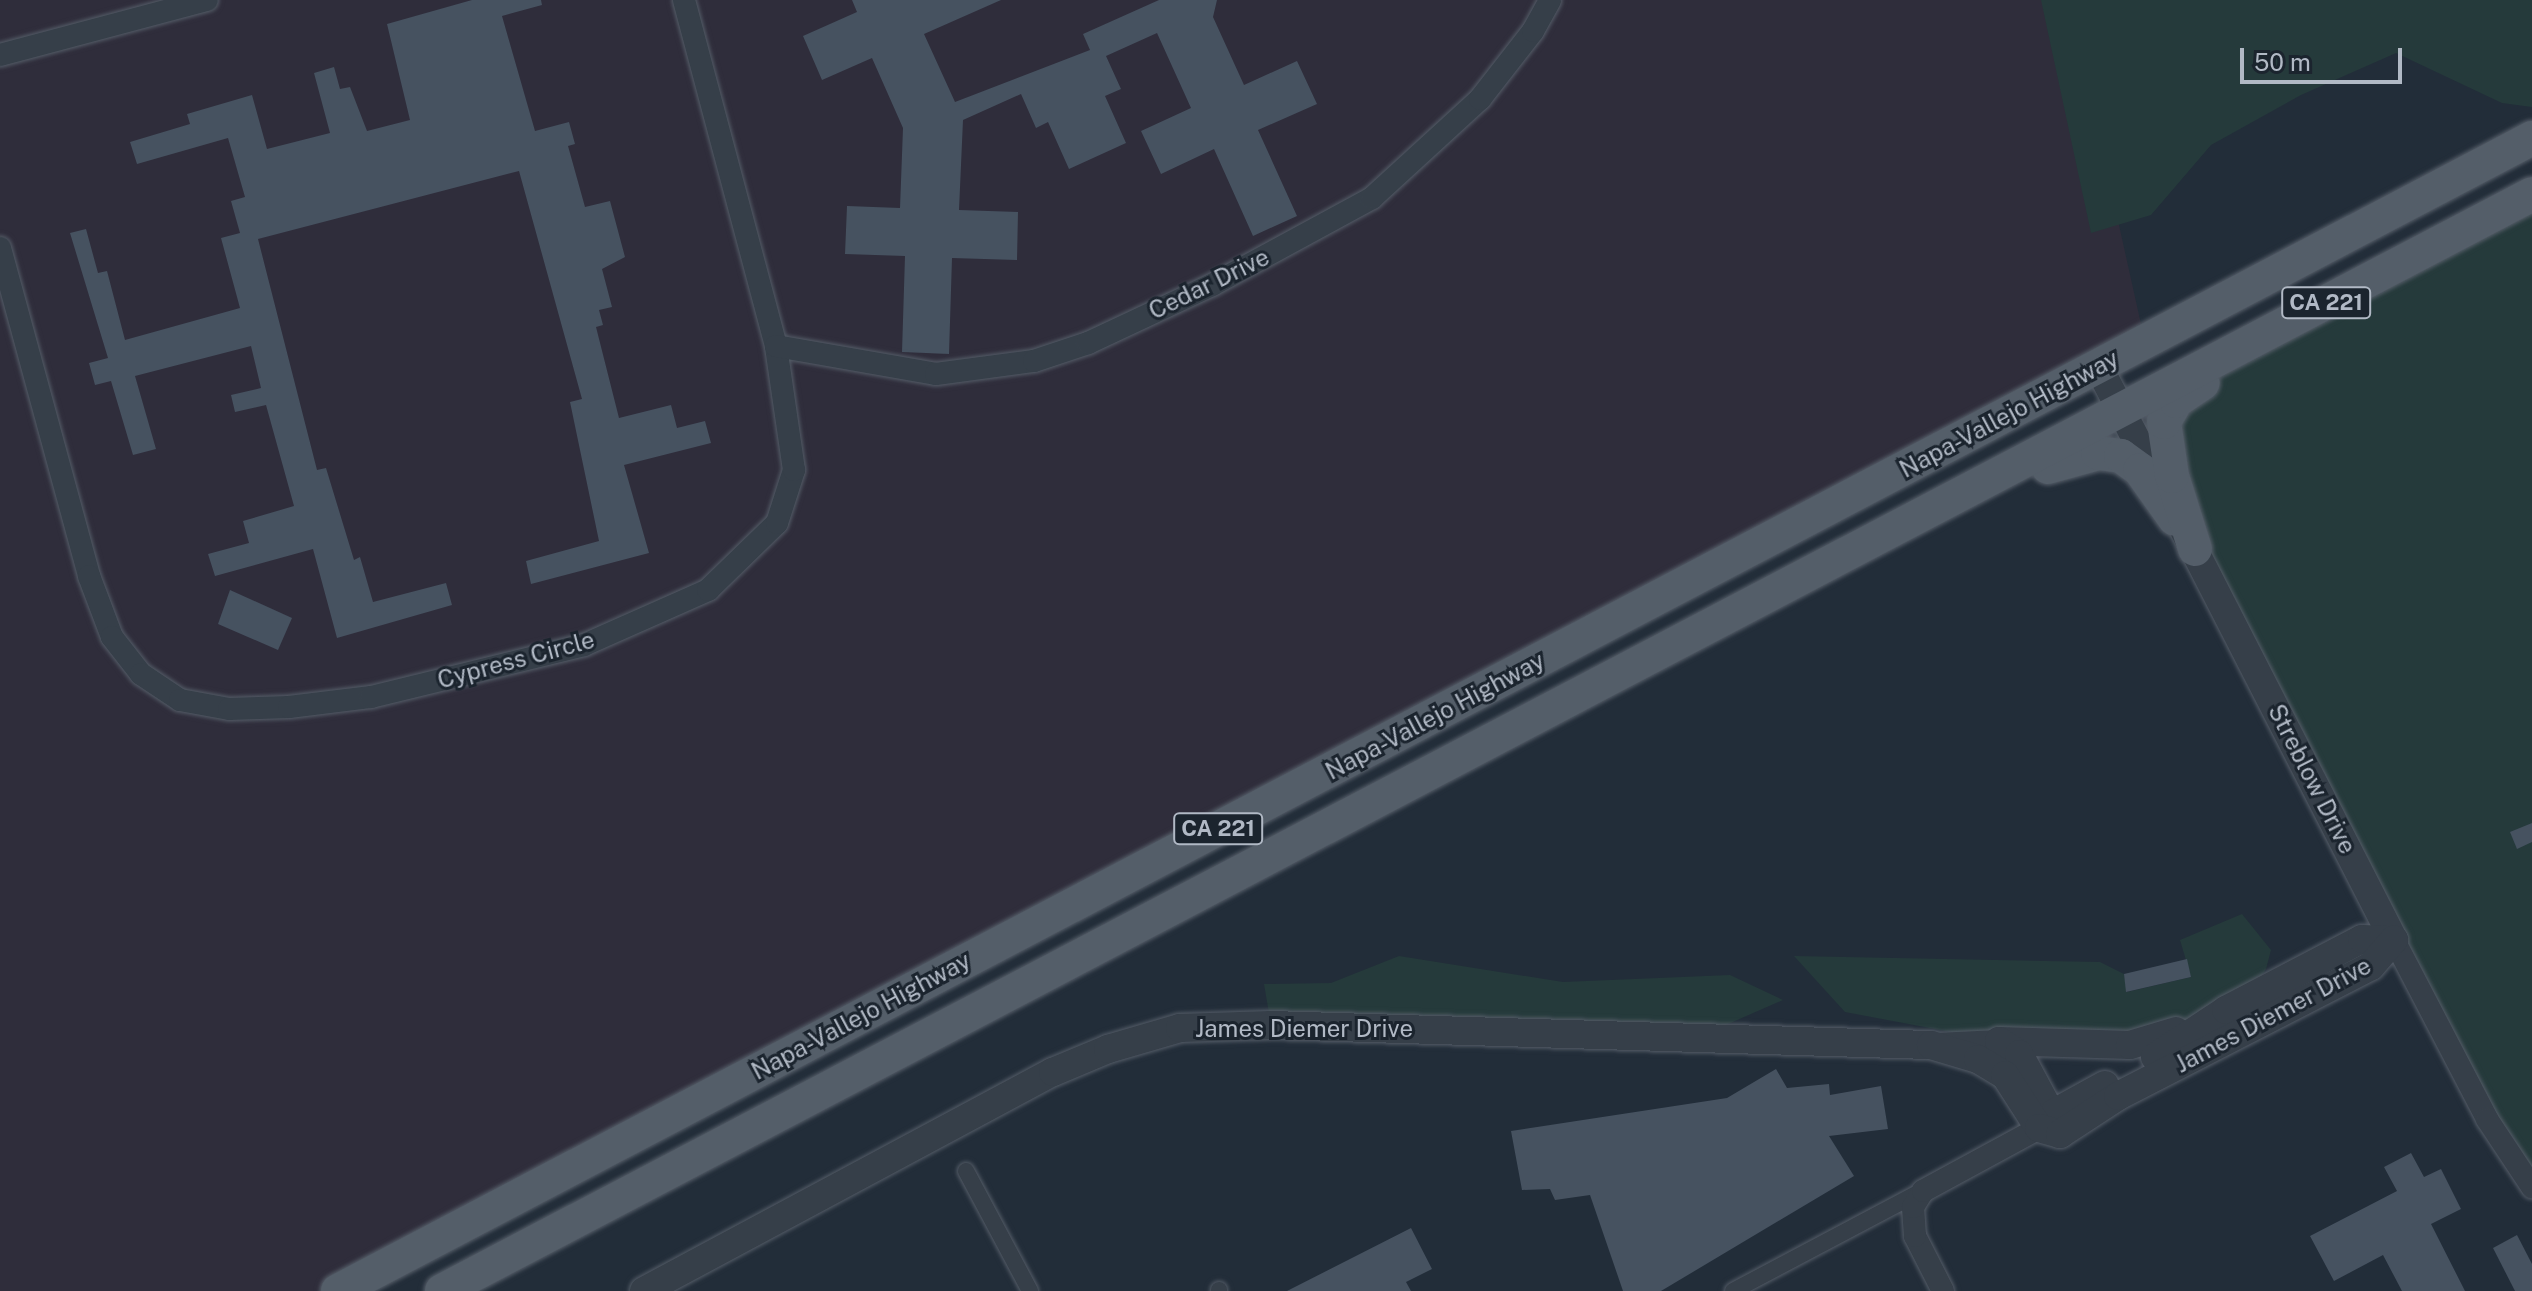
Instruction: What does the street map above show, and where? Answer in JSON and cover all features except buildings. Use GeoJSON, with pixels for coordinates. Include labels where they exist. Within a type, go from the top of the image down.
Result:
{"type":"FeatureCollection","features":[{"type":"Feature","properties":{"kind":"main road","name":"Napa-Vallejo Highway"},"geometry":{"type":"LineString","coordinates":[[338,1291],[2532,138]]}},
{"type":"Feature","properties":{"kind":"main road","name":"Napa-Vallejo Highway"},"geometry":{"type":"LineString","coordinates":[[442,1291],[2532,194]]}},
{"type":"Feature","properties":{"kind":"main road"},"geometry":{"type":"LineString","coordinates":[[2195,549],[2172,476],[2164,422],[2176,401],[2289,322]]}},
{"type":"Feature","properties":{"kind":"main road"},"geometry":{"type":"LineString","coordinates":[[1975,489],[2087,455],[2121,456],[2140,470],[2195,549]]}},
{"type":"Feature","properties":{"kind":"street"},"geometry":{"type":"LineString","coordinates":[[0,55],[207,0]]}},
{"type":"Feature","properties":{"kind":"street","name":"Cypress Circle"},"geometry":{"type":"LineString","coordinates":[[0,248],[89,576],[112,637],[141,674],[180,700],[229,709],[371,697],[584,645],[708,590],[777,523],[794,470],[776,346],[684,0]]}},
{"type":"Feature","properties":{"kind":"street","name":"Cedar Drive"},"geometry":{"type":"LineString","coordinates":[[776,346],[936,374],[1034,361],[1088,343],[1212,285],[1372,198],[1480,99],[1533,31],[1550,0]]}},
{"type":"Feature","properties":{"kind":"street","name":"Streblow Drive"},"geometry":{"type":"LineString","coordinates":[[2098,366],[2487,1119],[2532,1187]]}},
{"type":"Feature","properties":{"kind":"street","name":"James Diemer Drive"},"geometry":{"type":"LineString","coordinates":[[2051,1125],[2187,1039],[2226,1010],[2362,939],[2394,940]]}},
{"type":"Feature","properties":{"kind":"street","name":"James Diemer Drive"},"geometry":{"type":"LineString","coordinates":[[2051,1125],[2118,1096],[2371,966],[2394,940]]}},
{"type":"Feature","properties":{"kind":"street"},"geometry":{"type":"LineString","coordinates":[[1999,1041],[2130,1045],[2157,1040],[2226,1010]]}},
{"type":"Feature","properties":{"kind":"street","name":"James Diemer Drive"},"geometry":{"type":"LineString","coordinates":[[644,1291],[1053,1072],[1108,1049],[1180,1028],[1271,1025],[1931,1045],[1999,1041]]}},
{"type":"Feature","properties":{"kind":"street"},"geometry":{"type":"LineString","coordinates":[[1733,1291],[2051,1125],[2019,1054],[1999,1041]]}},
{"type":"Feature","properties":{"kind":"street","name":"James Diemer Drive"},"geometry":{"type":"LineString","coordinates":[[1931,1045],[1978,1059],[2005,1075],[2051,1125]]}},
{"type":"Feature","properties":{"kind":"street"},"geometry":{"type":"LineString","coordinates":[[966,1171],[1030,1291]]}},
{"type":"Feature","properties":{"kind":"street"},"geometry":{"type":"LineString","coordinates":[[1923,1191],[1913,1207],[1915,1236],[1943,1291]]}},
{"type":"Feature","properties":{"kind":"shaded area"},"geometry":{"type":"Polygon","coordinates":[[[0,0],[2069,0],[2145,342],[338,1291],[0,1291],[0,0]]]}},
{"type":"Feature","properties":{"kind":"green space"},"geometry":{"type":"Polygon","coordinates":[[[2041,0],[2532,0],[2532,107],[2502,103],[2396,53],[2301,95],[2211,145],[2151,215],[2091,233],[2041,0]]]}},
{"type":"Feature","properties":{"kind":"green space"},"geometry":{"type":"Polygon","coordinates":[[[2532,194],[2532,1187],[2195,549],[2176,401],[2532,194]]]}},
{"type":"Feature","properties":{"kind":"green space"},"geometry":{"type":"Polygon","coordinates":[[[2242,914],[2271,950],[2266,969],[2246,1000],[2157,1040],[1999,1041],[1845,1012],[1794,956],[2100,962],[2124,974],[2127,992],[2191,977],[2180,940],[2242,914]]]}},
{"type":"Feature","properties":{"kind":"green space"},"geometry":{"type":"Polygon","coordinates":[[[1399,956],[1563,982],[1730,975],[1783,1000],[1696,1038],[1271,1025],[1264,984],[1331,983],[1399,956]]]}}]}
